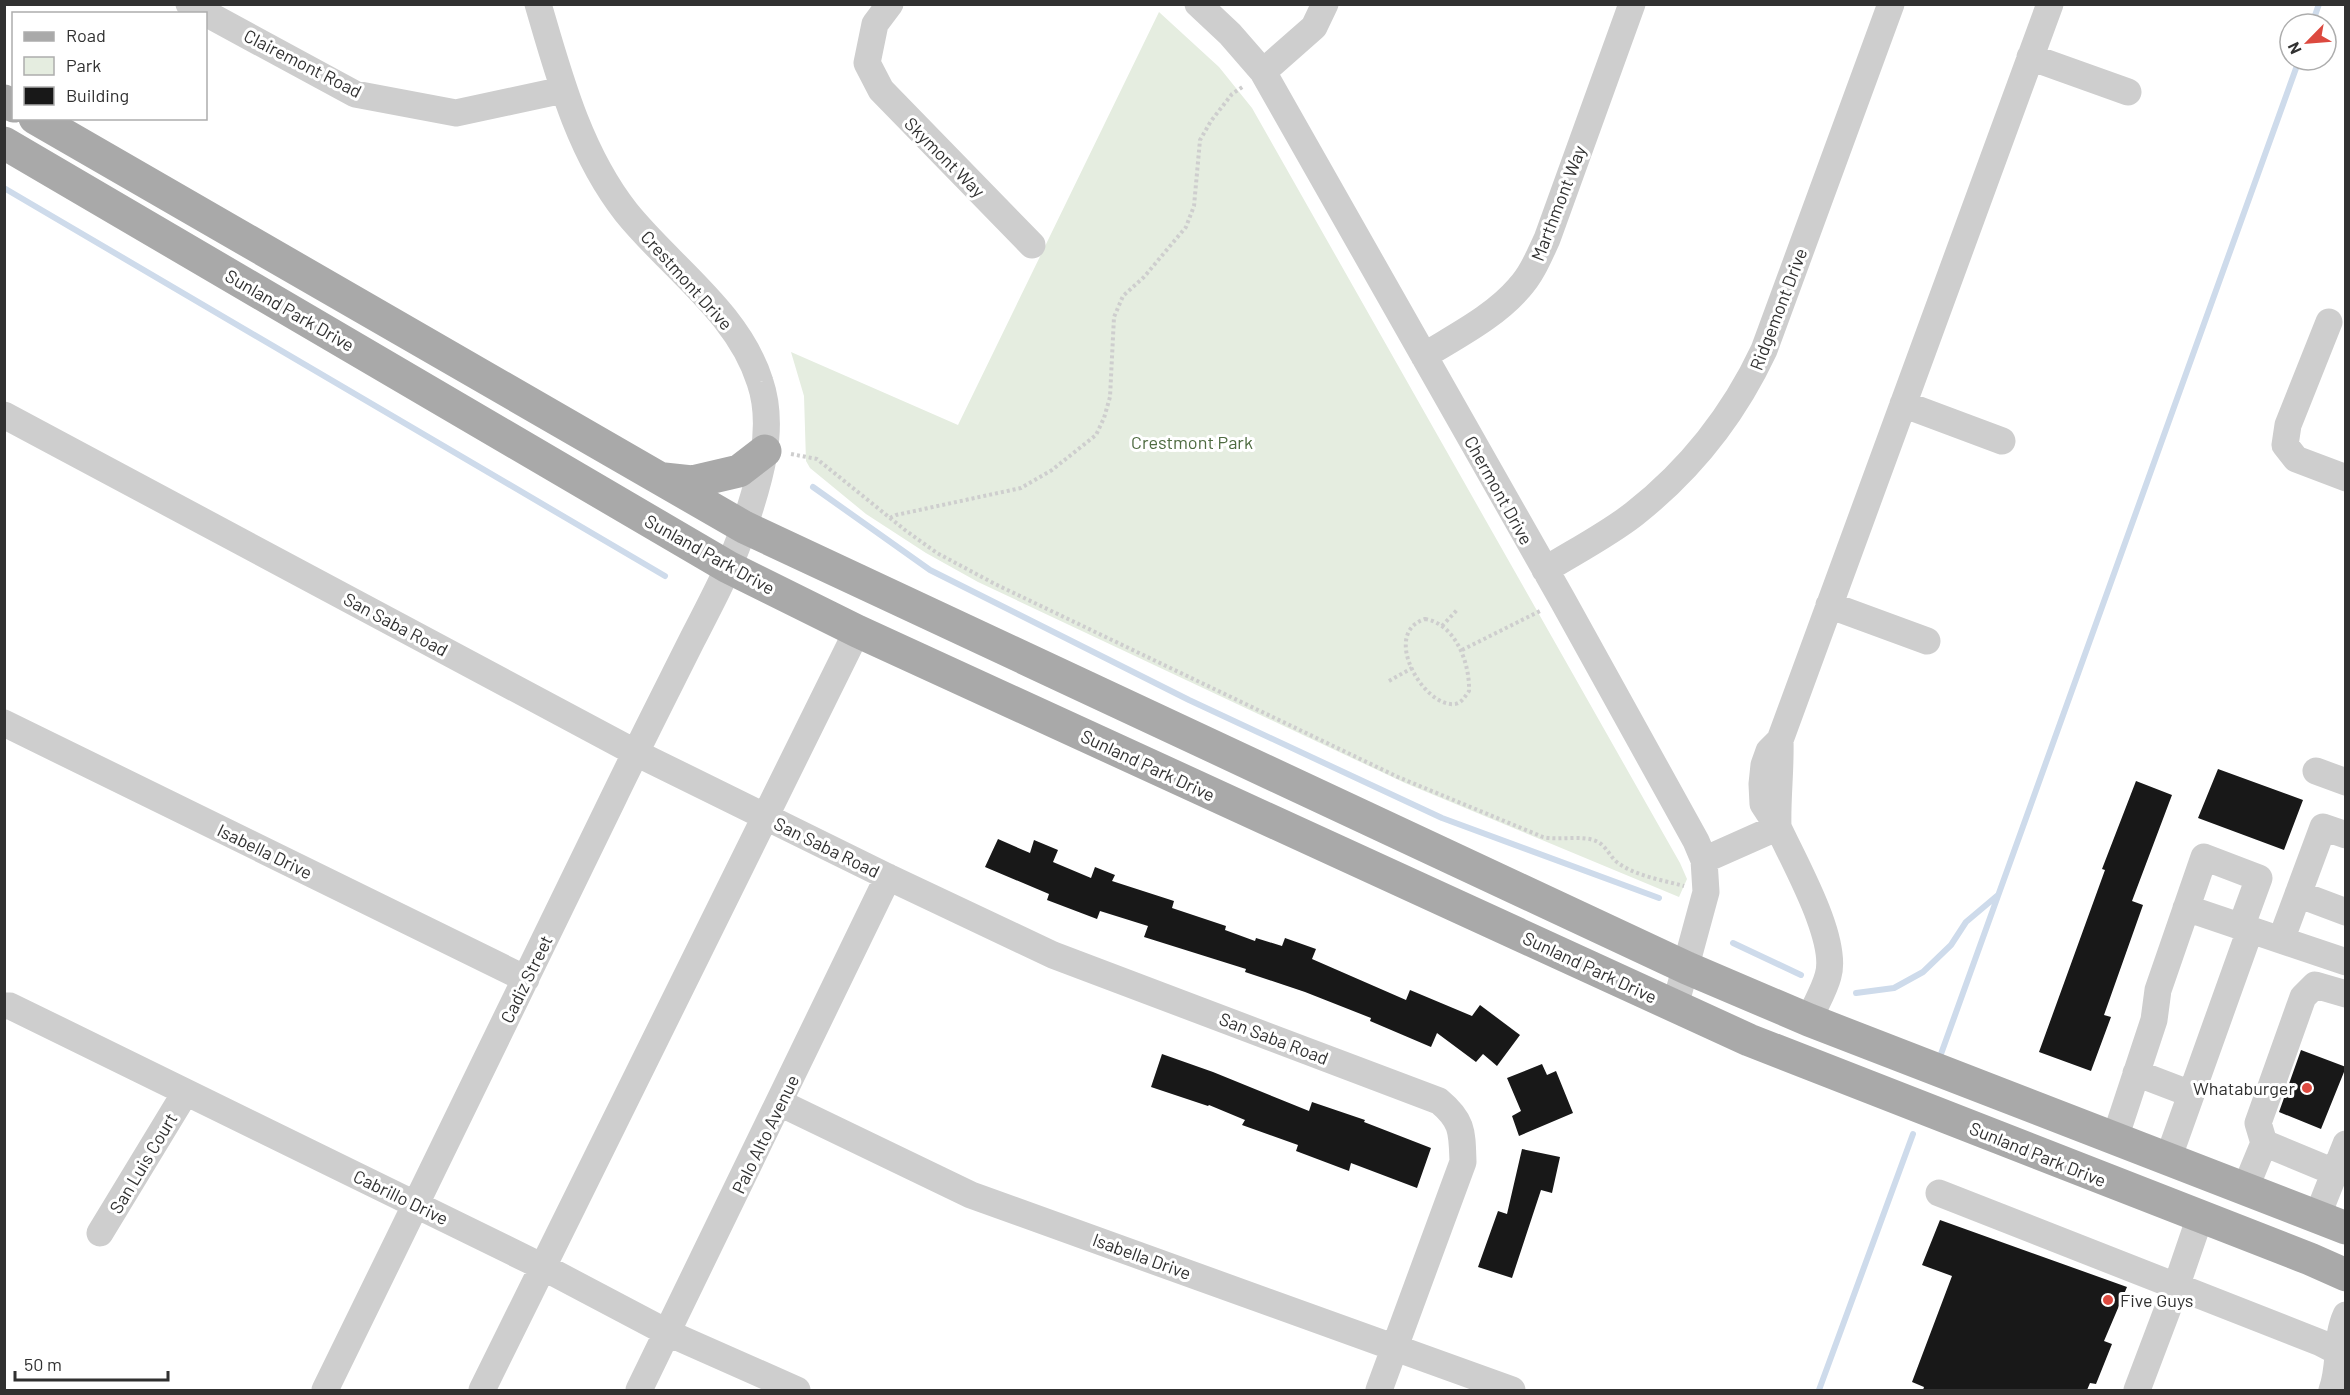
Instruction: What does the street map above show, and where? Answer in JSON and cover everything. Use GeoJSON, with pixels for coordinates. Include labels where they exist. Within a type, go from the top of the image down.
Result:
{"type":"FeatureCollection","features":[{"type":"Feature","properties":{"kind":"main road"},"geometry":{"type":"LineString","coordinates":[[38,120],[744,527],[1687,968],[1809,1020],[2331,1222]]}},
{"type":"Feature","properties":{"kind":"main road","name":"Sunland Park Drive"},"geometry":{"type":"LineString","coordinates":[[4,143],[728,567],[857,631],[1749,1040],[2310,1258],[2346,1275]]}},
{"type":"Feature","properties":{"kind":"main road"},"geometry":{"type":"LineString","coordinates":[[662,479],[692,482],[713,478],[739,471],[778,452]]}},
{"type":"Feature","properties":{"kind":"street","name":"Clairemont Road"},"geometry":{"type":"LineString","coordinates":[[189,4],[204,12]]}},
{"type":"Feature","properties":{"kind":"street","name":"Crestmont Drive"},"geometry":{"type":"LineString","coordinates":[[538,4],[563,90],[583,140],[626,211],[730,325],[749,356],[761,383],[767,418],[778,452],[728,567]]}},
{"type":"Feature","properties":{"kind":"street","name":"Skymont Way"},"geometry":{"type":"LineString","coordinates":[[890,4],[875,24],[867,63],[881,90],[1032,245]]}},
{"type":"Feature","properties":{"kind":"street","name":"Chermont Drive"},"geometry":{"type":"LineString","coordinates":[[1198,4],[1230,34],[1263,72],[1562,599],[1696,841],[1704,860],[1706,892],[1675,1006]]}},
{"type":"Feature","properties":{"kind":"street"},"geometry":{"type":"LineString","coordinates":[[1263,72],[1314,27],[1325,4]]}},
{"type":"Feature","properties":{"kind":"street","name":"Marthmont Way"},"geometry":{"type":"LineString","coordinates":[[1424,356],[1497,309],[1520,288],[1534,266],[1547,239],[1632,4]]}},
{"type":"Feature","properties":{"kind":"street","name":"Ridgemont Drive"},"geometry":{"type":"LineString","coordinates":[[1545,570],[1633,515],[1665,486],[1699,452],[1727,416],[1749,381],[1764,350],[1891,4]]}},
{"type":"Feature","properties":{"kind":"street"},"geometry":{"type":"LineString","coordinates":[[1809,1020],[1828,975],[1829,953],[1824,930],[1778,827],[1780,740],[2050,4]]}},
{"type":"Feature","properties":{"kind":"street","name":"Clairemont Road"},"geometry":{"type":"LineString","coordinates":[[207,14],[355,94],[456,112],[563,90]]}},
{"type":"Feature","properties":{"kind":"street"},"geometry":{"type":"LineString","coordinates":[[2030,57],[2128,92]]}},
{"type":"Feature","properties":{"kind":"street"},"geometry":{"type":"LineString","coordinates":[[2329,322],[2288,424],[2285,445],[2296,459],[2346,478]]}},
{"type":"Feature","properties":{"kind":"street"},"geometry":{"type":"LineString","coordinates":[[1903,404],[2002,441]]}},
{"type":"Feature","properties":{"kind":"street","name":"San Saba Road"},"geometry":{"type":"LineString","coordinates":[[4,415],[636,753],[888,877],[1053,955],[1439,1101],[1454,1114],[1462,1135],[1463,1162],[1395,1347]]}},
{"type":"Feature","properties":{"kind":"street","name":"Cadiz Street"},"geometry":{"type":"LineString","coordinates":[[325,1390],[728,567]]}},
{"type":"Feature","properties":{"kind":"street"},"geometry":{"type":"LineString","coordinates":[[1829,605],[1927,641]]}},
{"type":"Feature","properties":{"kind":"street"},"geometry":{"type":"LineString","coordinates":[[482,1390],[857,631]]}},
{"type":"Feature","properties":{"kind":"street","name":"Isabella Drive"},"geometry":{"type":"LineString","coordinates":[[4,723],[526,979]]}},
{"type":"Feature","properties":{"kind":"street"},"geometry":{"type":"LineString","coordinates":[[1704,860],[1778,827]]}},
{"type":"Feature","properties":{"kind":"street"},"geometry":{"type":"LineString","coordinates":[[2281,940],[2323,827],[2346,835]]}},
{"type":"Feature","properties":{"kind":"street"},"geometry":{"type":"LineString","coordinates":[[2115,1138],[2154,1020],[2158,990],[2204,857],[2259,878],[2246,928],[2168,1159]]}},
{"type":"Feature","properties":{"kind":"street","name":"Palo Alto Avenue"},"geometry":{"type":"LineString","coordinates":[[639,1390],[888,877]]}},
{"type":"Feature","properties":{"kind":"street"},"geometry":{"type":"LineString","coordinates":[[2298,894],[2346,912]]}},
{"type":"Feature","properties":{"kind":"street"},"geometry":{"type":"LineString","coordinates":[[2186,908],[2346,962]]}},
{"type":"Feature","properties":{"kind":"street"},"geometry":{"type":"LineString","coordinates":[[2245,1189],[2264,1143],[2258,1123],[2303,997],[2315,985],[2346,993]]}},
{"type":"Feature","properties":{"kind":"street","name":"Cabrillo Drive"},"geometry":{"type":"LineString","coordinates":[[4,1006],[10,1006],[185,1094],[416,1204],[668,1333],[797,1390]]}},
{"type":"Feature","properties":{"kind":"street"},"geometry":{"type":"LineString","coordinates":[[2136,1073],[2191,1094]]}},
{"type":"Feature","properties":{"kind":"street","name":"San Luis Court"},"geometry":{"type":"LineString","coordinates":[[100,1233],[185,1094]]}},
{"type":"Feature","properties":{"kind":"street","name":"Isabella Drive"},"geometry":{"type":"LineString","coordinates":[[780,1103],[971,1195],[1512,1390]]}},
{"type":"Feature","properties":{"kind":"street"},"geometry":{"type":"LineString","coordinates":[[2264,1143],[2334,1172]]}},
{"type":"Feature","properties":{"kind":"street"},"geometry":{"type":"LineString","coordinates":[[2331,1222],[2334,1172],[2346,1144]]}},
{"type":"Feature","properties":{"kind":"street"},"geometry":{"type":"LineString","coordinates":[[1939,1193],[2321,1343],[2340,1368]]}},
{"type":"Feature","properties":{"kind":"street"},"geometry":{"type":"LineString","coordinates":[[2136,1390],[2176,1287],[2200,1216]]}},
{"type":"Feature","properties":{"kind":"street"},"geometry":{"type":"LineString","coordinates":[[2340,1368],[2346,1315]]}},
{"type":"Feature","properties":{"kind":"street"},"geometry":{"type":"LineString","coordinates":[[1379,1390],[1395,1347]]}},
{"type":"Feature","properties":{"kind":"path"},"geometry":{"type":"LineString","coordinates":[[890,518],[1021,488],[1052,470],[1096,435],[1110,397],[1114,316],[1123,296],[1144,277],[1186,226],[1194,206],[1200,140],[1211,121],[1232,94],[1263,72]]}},
{"type":"Feature","properties":{"kind":"path"},"geometry":{"type":"LineString","coordinates":[[778,452],[818,459],[937,553],[995,584],[1398,777],[1543,837],[1587,839],[1598,842],[1615,861],[1631,871],[1690,888]]}},
{"type":"Feature","properties":{"kind":"path"},"geometry":{"type":"LineString","coordinates":[[1462,650],[1562,599]]}},
{"type":"Feature","properties":{"kind":"path"},"geometry":{"type":"LineString","coordinates":[[1443,626],[1457,610]]}},
{"type":"Feature","properties":{"kind":"path"},"geometry":{"type":"LineString","coordinates":[[1425,619],[1433,620],[1443,626],[1462,650],[1467,663],[1469,692],[1462,701],[1455,704],[1438,700],[1419,680],[1412,668],[1406,652],[1407,630],[1416,622],[1425,619]]}},
{"type":"Feature","properties":{"kind":"path"},"geometry":{"type":"LineString","coordinates":[[1389,681],[1412,668]]}},
{"type":"Feature","properties":{"kind":"green space","name":"Crestmont Park"},"geometry":{"type":"Polygon","coordinates":[[[1159,12],[1219,67],[1252,108],[1680,863],[1687,879],[1679,897],[1405,783],[978,582],[926,553],[866,514],[810,468],[806,461],[804,396],[791,352],[958,425],[1159,12]]]}},
{"type":"Feature","properties":{"kind":"building"},"geometry":{"type":"Polygon","coordinates":[[[2218,769],[2303,800],[2284,850],[2198,818],[2218,769]]]}},
{"type":"Feature","properties":{"kind":"building"},"geometry":{"type":"Polygon","coordinates":[[[2136,781],[2172,795],[2132,901],[2143,905],[2104,1015],[2111,1017],[2091,1071],[2039,1052],[2105,870],[2102,869],[2136,781]]]}},
{"type":"Feature","properties":{"kind":"building"},"geometry":{"type":"Polygon","coordinates":[[[998,839],[1030,853],[1034,840],[1058,850],[1053,862],[1091,878],[1095,867],[1115,875],[1112,881],[1174,901],[1172,908],[1226,926],[1225,930],[1255,941],[1256,938],[1282,946],[1285,938],[1316,949],[1312,959],[1406,1000],[1410,990],[1472,1016],[1480,1005],[1520,1035],[1497,1066],[1483,1054],[1476,1062],[1437,1033],[1431,1047],[1370,1021],[1371,1018],[1245,972],[1246,969],[1144,937],[1148,926],[1100,911],[1097,919],[1047,900],[1049,894],[985,867],[998,839]]]}},
{"type":"Feature","properties":{"kind":"building","name":"Whataburger"},"geometry":{"type":"Polygon","coordinates":[[[2301,1050],[2346,1067],[2321,1129],[2279,1112],[2301,1050]]]}},
{"type":"Feature","properties":{"kind":"building"},"geometry":{"type":"Polygon","coordinates":[[[1162,1054],[1309,1111],[1312,1102],[1365,1120],[1364,1122],[1431,1148],[1417,1188],[1351,1163],[1349,1171],[1296,1151],[1298,1145],[1242,1125],[1245,1120],[1209,1105],[1151,1087],[1162,1054]]]}},
{"type":"Feature","properties":{"kind":"building"},"geometry":{"type":"Polygon","coordinates":[[[1542,1064],[1547,1075],[1556,1071],[1573,1113],[1519,1136],[1512,1116],[1521,1111],[1507,1078],[1542,1064]]]}},
{"type":"Feature","properties":{"kind":"building"},"geometry":{"type":"Polygon","coordinates":[[[1522,1149],[1560,1157],[1552,1193],[1541,1190],[1512,1278],[1478,1267],[1498,1211],[1507,1214],[1522,1149]]]}},
{"type":"Feature","properties":{"kind":"building"},"geometry":{"type":"Polygon","coordinates":[[[1940,1220],[2127,1287],[2104,1341],[2112,1344],[2096,1384],[2090,1383],[2087,1390],[1923,1390],[1924,1387],[1912,1382],[1952,1276],[1922,1265],[1940,1220]]]}},
{"type":"Feature","properties":{"kind":"waterway"},"geometry":{"type":"LineString","coordinates":[[2316,12],[2319,4]]}},
{"type":"Feature","properties":{"kind":"waterway"},"geometry":{"type":"LineString","coordinates":[[1941,1054],[2295,72]]}},
{"type":"Feature","properties":{"kind":"waterway"},"geometry":{"type":"LineString","coordinates":[[4,188],[665,576]]}},
{"type":"Feature","properties":{"kind":"waterway"},"geometry":{"type":"LineString","coordinates":[[813,487],[930,570],[1189,700],[1442,818],[1659,898]]}},
{"type":"Feature","properties":{"kind":"waterway"},"geometry":{"type":"LineString","coordinates":[[1856,993],[1894,988],[1923,972],[1951,945],[1966,922],[1998,895]]}},
{"type":"Feature","properties":{"kind":"waterway"},"geometry":{"type":"LineString","coordinates":[[1733,943],[1801,975]]}},
{"type":"Feature","properties":{"kind":"waterway"},"geometry":{"type":"LineString","coordinates":[[1819,1390],[1913,1134]]}},
{"type":"Feature","properties":{"kind":"place","name":"Whataburger"},"geometry":{"type":"Point","coordinates":[2307,1088]}},
{"type":"Feature","properties":{"kind":"place","name":"Five Guys"},"geometry":{"type":"Point","coordinates":[2108,1300]}}]}
